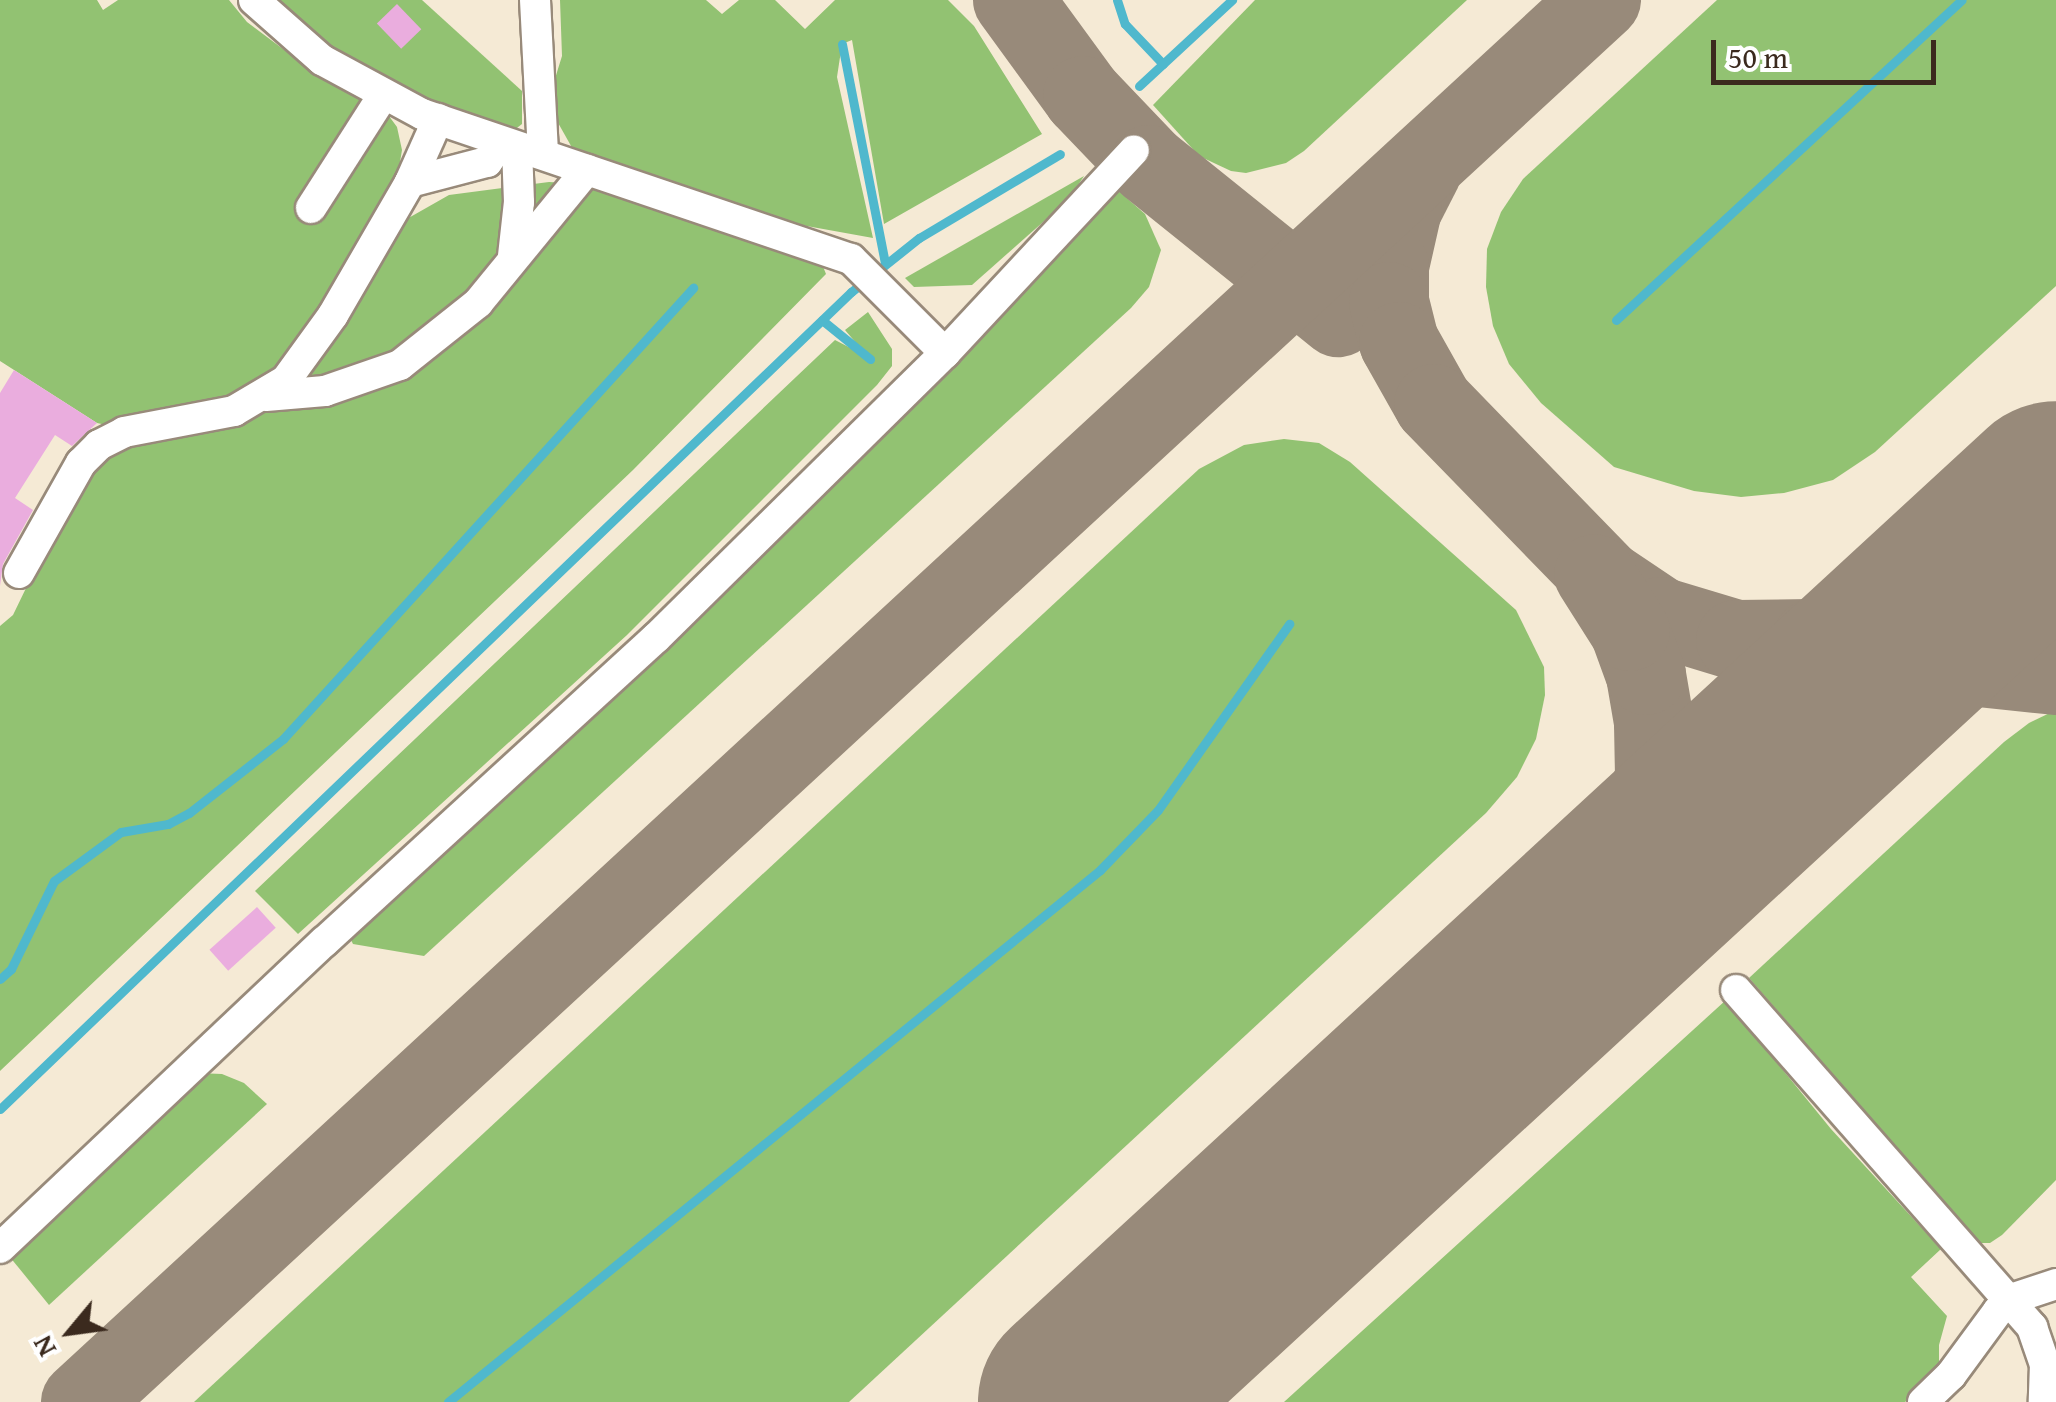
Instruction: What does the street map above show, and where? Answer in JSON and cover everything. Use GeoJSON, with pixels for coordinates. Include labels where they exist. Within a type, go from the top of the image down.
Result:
{"type":"FeatureCollection","features":[{"type":"Feature","properties":{"kind":"lane"},"geometry":{"type":"LineString","coordinates":[[254,0],[322,60],[438,120],[851,259],[945,353]]}},
{"type":"Feature","properties":{"kind":"lane"},"geometry":{"type":"LineString","coordinates":[[513,256],[535,0]]}},
{"type":"Feature","properties":{"kind":"lane"},"geometry":{"type":"LineString","coordinates":[[311,208],[384,94]]}},
{"type":"Feature","properties":{"kind":"lane"},"geometry":{"type":"LineString","coordinates":[[19,572],[82,463],[99,445],[124,432],[234,412],[266,396],[307,355],[410,182],[438,120]]}},
{"type":"Feature","properties":{"kind":"lane"},"geometry":{"type":"LineString","coordinates":[[410,182],[486,162],[520,148]]}},
{"type":"Feature","properties":{"kind":"lane"},"geometry":{"type":"LineString","coordinates":[[0,1248],[324,942],[656,638],[945,353],[1134,150]]}},
{"type":"Feature","properties":{"kind":"lane"},"geometry":{"type":"LineString","coordinates":[[266,396],[326,391],[400,366],[478,303],[587,170]]}},
{"type":"Feature","properties":{"kind":"lane"},"geometry":{"type":"LineString","coordinates":[[1736,990],[1906,1187],[2011,1300],[2041,1344],[2044,1402]]}},
{"type":"Feature","properties":{"kind":"lane"},"geometry":{"type":"LineString","coordinates":[[1923,1402],[2011,1300],[2056,1284]]}},
{"type":"Feature","properties":{"kind":"green space"},"geometry":{"type":"Polygon","coordinates":[[[0,0],[97,0],[103,10],[118,0],[229,0],[247,22],[295,58],[386,112],[397,127],[402,150],[397,180],[295,359],[246,399],[111,426],[97,423],[0,361],[0,0]]]}},
{"type":"Feature","properties":{"kind":"green space"},"geometry":{"type":"Polygon","coordinates":[[[270,0],[422,0],[522,91],[522,124],[513,131],[431,101],[342,59],[270,0]]]}},
{"type":"Feature","properties":{"kind":"green space"},"geometry":{"type":"Polygon","coordinates":[[[560,0],[706,0],[722,14],[739,0],[775,0],[805,29],[835,0],[948,0],[974,26],[1042,134],[884,224],[852,40],[842,44],[837,77],[873,238],[790,223],[575,153],[557,121],[554,100],[553,85],[562,56],[560,0]]]}},
{"type":"Feature","properties":{"kind":"green space"},"geometry":{"type":"Polygon","coordinates":[[[1255,0],[1467,0],[1304,151],[1286,163],[1246,173],[1231,171],[1199,156],[1153,105],[1255,0]]]}},
{"type":"Feature","properties":{"kind":"green space"},"geometry":{"type":"Polygon","coordinates":[[[1717,0],[2056,0],[2056,286],[1875,452],[1833,480],[1784,493],[1741,497],[1694,491],[1614,467],[1541,403],[1509,364],[1493,326],[1486,287],[1487,249],[1501,212],[1523,179],[1717,0]]]}},
{"type":"Feature","properties":{"kind":"green space"},"geometry":{"type":"Polygon","coordinates":[[[1084,176],[1069,199],[972,285],[914,287],[905,278],[1084,176]]]}},
{"type":"Feature","properties":{"kind":"green space"},"geometry":{"type":"Polygon","coordinates":[[[549,182],[599,185],[822,264],[826,274],[633,470],[0,1071],[0,626],[13,615],[59,520],[101,454],[258,408],[405,220],[449,195],[549,182]]]}},
{"type":"Feature","properties":{"kind":"green space"},"geometry":{"type":"Polygon","coordinates":[[[1114,187],[1145,214],[1161,250],[1149,287],[1131,308],[424,956],[353,944],[347,932],[1114,187]]]}},
{"type":"Feature","properties":{"kind":"green space"},"geometry":{"type":"Polygon","coordinates":[[[868,312],[892,349],[892,366],[877,385],[627,635],[298,934],[255,891],[835,340],[868,357],[845,330],[868,312]]]}},
{"type":"Feature","properties":{"kind":"green space"},"geometry":{"type":"Polygon","coordinates":[[[1284,439],[1319,443],[1350,462],[1516,610],[1544,667],[1545,695],[1536,739],[1517,777],[1486,813],[849,1402],[194,1402],[1199,469],[1244,445],[1284,439]]]}},
{"type":"Feature","properties":{"kind":"green space"},"geometry":{"type":"Polygon","coordinates":[[[2056,710],[2056,1180],[2002,1235],[1990,1243],[1978,1243],[1749,978],[2004,742],[2029,723],[2056,710]]]}},
{"type":"Feature","properties":{"kind":"green space"},"geometry":{"type":"Polygon","coordinates":[[[1726,1000],[1831,1129],[1941,1249],[1911,1277],[1947,1316],[1939,1345],[1939,1365],[1927,1383],[1905,1402],[1284,1402],[1726,1000]]]}},
{"type":"Feature","properties":{"kind":"green space"},"geometry":{"type":"Polygon","coordinates":[[[197,1073],[222,1074],[244,1083],[267,1104],[49,1305],[5,1251],[197,1073]]]}},
{"type":"Feature","properties":{"kind":"building"},"geometry":{"type":"Polygon","coordinates":[[[397,4],[421,29],[401,49],[377,23],[397,4]]]}},
{"type":"Feature","properties":{"kind":"building"},"geometry":{"type":"Polygon","coordinates":[[[14,370],[97,423],[72,446],[55,435],[15,498],[33,510],[3,564],[0,586],[0,393],[14,370]]]}},
{"type":"Feature","properties":{"kind":"building"},"geometry":{"type":"Polygon","coordinates":[[[257,907],[276,928],[228,971],[209,950],[257,907]]]}},
{"type":"Feature","properties":{"kind":"waterway"},"geometry":{"type":"LineString","coordinates":[[1117,0],[1125,24],[1163,64]]}},
{"type":"Feature","properties":{"kind":"waterway"},"geometry":{"type":"LineString","coordinates":[[1139,86],[1232,0]]}},
{"type":"Feature","properties":{"kind":"waterway"},"geometry":{"type":"LineString","coordinates":[[1616,320],[1962,0]]}},
{"type":"Feature","properties":{"kind":"waterway"},"geometry":{"type":"LineString","coordinates":[[842,44],[885,264]]}},
{"type":"Feature","properties":{"kind":"waterway"},"geometry":{"type":"LineString","coordinates":[[0,1109],[851,292],[919,238],[1060,154]]}},
{"type":"Feature","properties":{"kind":"waterway"},"geometry":{"type":"LineString","coordinates":[[0,979],[11,969],[54,881],[121,832],[168,824],[189,813],[283,739],[693,288]]}},
{"type":"Feature","properties":{"kind":"waterway"},"geometry":{"type":"LineString","coordinates":[[822,320],[870,359]]}},
{"type":"Feature","properties":{"kind":"waterway"},"geometry":{"type":"LineString","coordinates":[[448,1402],[1100,870],[1158,810],[1289,624]]}},
{"type":"Feature","properties":{"kind":"taxiway"},"geometry":{"type":"LineString","coordinates":[[1013,0],[1083,96],[1149,165],[1338,317]]}},
{"type":"Feature","properties":{"kind":"taxiway"},"geometry":{"type":"LineString","coordinates":[[81,1402],[1601,0]]}},
{"type":"Feature","properties":{"kind":"taxiway"},"geometry":{"type":"LineString","coordinates":[[1422,170],[1402,209],[1389,266],[1389,302],[1399,342],[1434,404],[1605,580],[1660,617],[1736,640],[1813,639],[1936,613]]}},
{"type":"Feature","properties":{"kind":"taxiway"},"geometry":{"type":"LineString","coordinates":[[1555,964],[1642,820],[1655,776],[1654,722],[1646,675],[1630,631],[1594,574]]}},
{"type":"Feature","properties":{"kind":"taxiway"},"geometry":{"type":"LineString","coordinates":[[1843,699],[1905,668],[1951,664],[2056,675]]}},
{"type":"Feature","properties":{"kind":"runway"},"geometry":{"type":"LineString","coordinates":[[1079,1402],[2056,502]]}}]}
